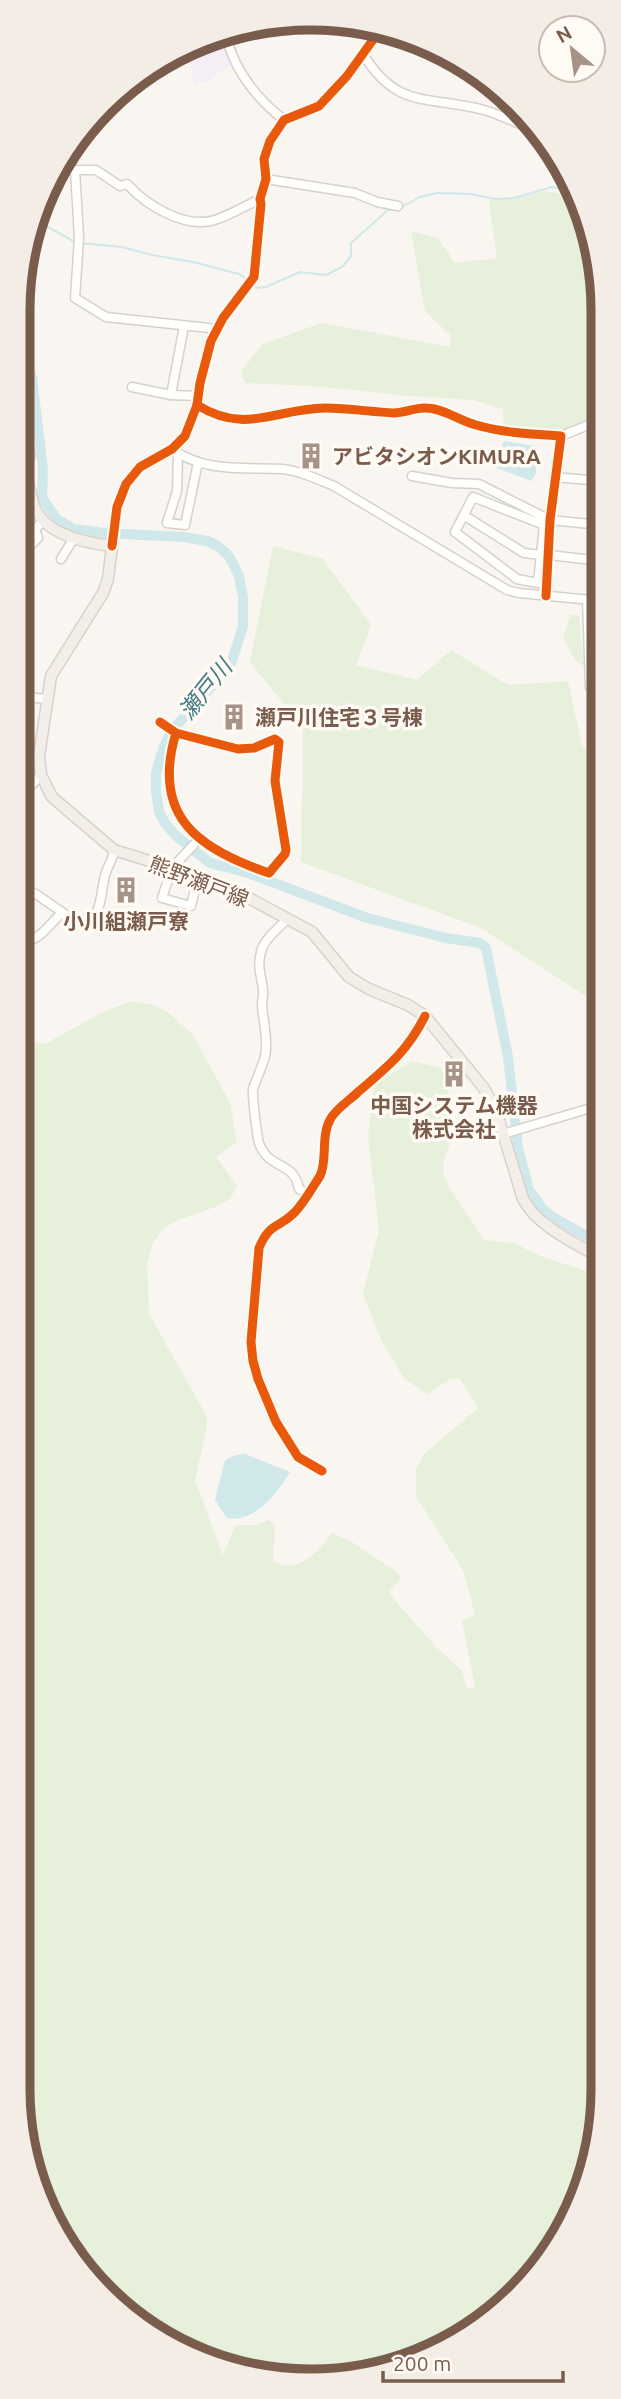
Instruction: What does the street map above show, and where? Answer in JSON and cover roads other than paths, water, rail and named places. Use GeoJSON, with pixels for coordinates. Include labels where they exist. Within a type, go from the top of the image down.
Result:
{"type":"FeatureCollection","features":[{"type":"Feature","properties":{"kind":"main road"},"geometry":{"type":"LineString","coordinates":[[30,494],[43,520],[74,538],[113,544],[103,593],[51,676],[39,756],[41,775]]}},
{"type":"Feature","properties":{"kind":"main road","name":"熊野瀬戸線"},"geometry":{"type":"LineString","coordinates":[[41,775],[52,797],[114,850],[172,867],[247,897],[312,932],[349,977],[369,989],[408,1004],[425,1016],[483,1087],[495,1107],[527,1208],[545,1224],[591,1252]]}},
{"type":"Feature","properties":{"kind":"street"},"geometry":{"type":"LineString","coordinates":[[113,544],[119,500],[125,484],[140,467],[175,451],[185,436],[198,400],[200,383],[215,332],[234,301],[250,282],[257,255],[260,199],[266,179],[264,159],[270,141],[284,120],[319,106],[347,76],[375,37]]}},
{"type":"Feature","properties":{"kind":"street"},"geometry":{"type":"LineString","coordinates":[[228,42],[230,53],[243,75],[267,107],[284,120]]}},
{"type":"Feature","properties":{"kind":"street"},"geometry":{"type":"LineString","coordinates":[[363,54],[375,73],[404,94],[483,110],[524,128]]}},
{"type":"Feature","properties":{"kind":"street"},"geometry":{"type":"LineString","coordinates":[[67,170],[96,170],[120,186],[128,184],[135,193],[184,221],[214,221],[260,199]]}},
{"type":"Feature","properties":{"kind":"street"},"geometry":{"type":"LineString","coordinates":[[75,170],[79,238],[75,298],[106,317],[209,328],[215,332]]}},
{"type":"Feature","properties":{"kind":"street"},"geometry":{"type":"LineString","coordinates":[[266,179],[355,193],[377,202],[398,206]]}},
{"type":"Feature","properties":{"kind":"street"},"geometry":{"type":"LineString","coordinates":[[172,395],[184,326]]}},
{"type":"Feature","properties":{"kind":"street"},"geometry":{"type":"LineString","coordinates":[[132,387],[198,400],[213,415],[235,420],[250,421],[280,413],[314,409],[396,413],[426,408],[497,430],[561,436],[591,424]]}},
{"type":"Feature","properties":{"kind":"street"},"geometry":{"type":"LineString","coordinates":[[546,596],[545,555],[548,523],[561,436]]}},
{"type":"Feature","properties":{"kind":"street"},"geometry":{"type":"LineString","coordinates":[[175,451],[198,462],[222,468],[281,469],[313,477],[334,486],[507,590],[591,600]]}},
{"type":"Feature","properties":{"kind":"street"},"geometry":{"type":"LineString","coordinates":[[175,451],[177,491],[167,523],[185,525],[198,462]]}},
{"type":"Feature","properties":{"kind":"street"},"geometry":{"type":"LineString","coordinates":[[412,476],[452,484],[479,484],[548,523]]}},
{"type":"Feature","properties":{"kind":"street"},"geometry":{"type":"LineString","coordinates":[[554,477],[591,480]]}},
{"type":"Feature","properties":{"kind":"street"},"geometry":{"type":"LineString","coordinates":[[545,555],[538,583],[517,579],[455,532],[473,497],[548,523],[591,524]]}},
{"type":"Feature","properties":{"kind":"street"},"geometry":{"type":"LineString","coordinates":[[465,516],[524,554],[591,560]]}},
{"type":"Feature","properties":{"kind":"street"},"geometry":{"type":"LineString","coordinates":[[35,530],[43,520]]}},
{"type":"Feature","properties":{"kind":"street"},"geometry":{"type":"LineString","coordinates":[[30,529],[35,530]]}},
{"type":"Feature","properties":{"kind":"street"},"geometry":{"type":"LineString","coordinates":[[30,546],[38,538],[35,530]]}},
{"type":"Feature","properties":{"kind":"street"},"geometry":{"type":"LineString","coordinates":[[61,559],[74,538]]}},
{"type":"Feature","properties":{"kind":"street"},"geometry":{"type":"LineString","coordinates":[[587,600],[591,687]]}},
{"type":"Feature","properties":{"kind":"street"},"geometry":{"type":"LineString","coordinates":[[30,697],[46,699]]}},
{"type":"Feature","properties":{"kind":"street"},"geometry":{"type":"LineString","coordinates":[[160,722],[174,732],[238,750],[254,748],[275,739],[279,741],[275,781],[285,853],[270,873],[235,861],[198,841],[185,824],[172,796],[169,765],[174,732]]}},
{"type":"Feature","properties":{"kind":"street"},"geometry":{"type":"LineString","coordinates":[[30,787],[41,775]]}},
{"type":"Feature","properties":{"kind":"street"},"geometry":{"type":"LineString","coordinates":[[198,841],[172,867],[162,898],[191,906],[198,877]]}},
{"type":"Feature","properties":{"kind":"street"},"geometry":{"type":"LineString","coordinates":[[30,892],[79,921],[94,917],[100,905],[114,850]]}},
{"type":"Feature","properties":{"kind":"street"},"geometry":{"type":"LineString","coordinates":[[30,941],[44,934],[62,913]]}},
{"type":"Feature","properties":{"kind":"street"},"geometry":{"type":"LineString","coordinates":[[287,919],[261,950],[258,969],[263,989],[267,1053],[252,1093],[262,1151],[274,1164],[293,1173],[299,1189],[308,1194]]}},
{"type":"Feature","properties":{"kind":"street"},"geometry":{"type":"LineString","coordinates":[[322,1471],[298,1457],[276,1422],[258,1379],[251,1342],[259,1248],[270,1228],[293,1214],[323,1171],[323,1151],[330,1119],[401,1054],[414,1039],[425,1016]]}},
{"type":"Feature","properties":{"kind":"street"},"geometry":{"type":"LineString","coordinates":[[505,1134],[591,1108]]}},
{"type":"Feature","properties":{"kind":"water"},"geometry":{"type":"Polygon","coordinates":[[[504,441],[536,446],[536,474],[531,481],[494,467],[504,441]]]}},
{"type":"Feature","properties":{"kind":"water"},"geometry":{"type":"Polygon","coordinates":[[[245,1454],[290,1472],[272,1497],[256,1511],[237,1519],[227,1518],[215,1500],[225,1460],[245,1454]]]}},
{"type":"Feature","properties":{"kind":"waterway"},"geometry":{"type":"LineString","coordinates":[[402,207],[420,197],[437,193],[470,194],[496,199],[514,198],[552,187],[564,189]]}},
{"type":"Feature","properties":{"kind":"waterway"},"geometry":{"type":"LineString","coordinates":[[252,284],[256,288],[266,287],[300,272],[326,275],[342,267],[351,256],[351,243],[388,210],[396,209]]}},
{"type":"Feature","properties":{"kind":"waterway"},"geometry":{"type":"LineString","coordinates":[[43,225],[75,242]]}},
{"type":"Feature","properties":{"kind":"waterway"},"geometry":{"type":"LineString","coordinates":[[80,243],[122,247],[193,262],[239,274],[248,280]]}},
{"type":"Feature","properties":{"kind":"waterway","name":"瀬戸川"},"geometry":{"type":"LineString","coordinates":[[30,373],[43,469],[42,498],[57,519],[74,529],[208,541],[229,556],[239,576],[243,597],[243,626],[232,661],[171,731],[163,749],[156,773],[156,791],[159,812],[165,823],[176,836],[210,863],[248,873],[367,918],[446,938],[480,943],[486,948],[508,1057],[518,1148],[529,1190],[543,1209],[554,1218],[591,1238]]}},
{"type":"Feature","properties":{"kind":"place","name":"アビタシオンKIMURA"},"geometry":{"type":"Point","coordinates":[311,456]}},
{"type":"Feature","properties":{"kind":"place","name":"瀬戸川住宅３号棟"},"geometry":{"type":"Point","coordinates":[234,717]}},
{"type":"Feature","properties":{"kind":"place","name":"小川組瀬戸寮"},"geometry":{"type":"Point","coordinates":[126,890]}},
{"type":"Feature","properties":{"kind":"place","name":"中国システム機器 株式会社"},"geometry":{"type":"Point","coordinates":[454,1074]}}]}
